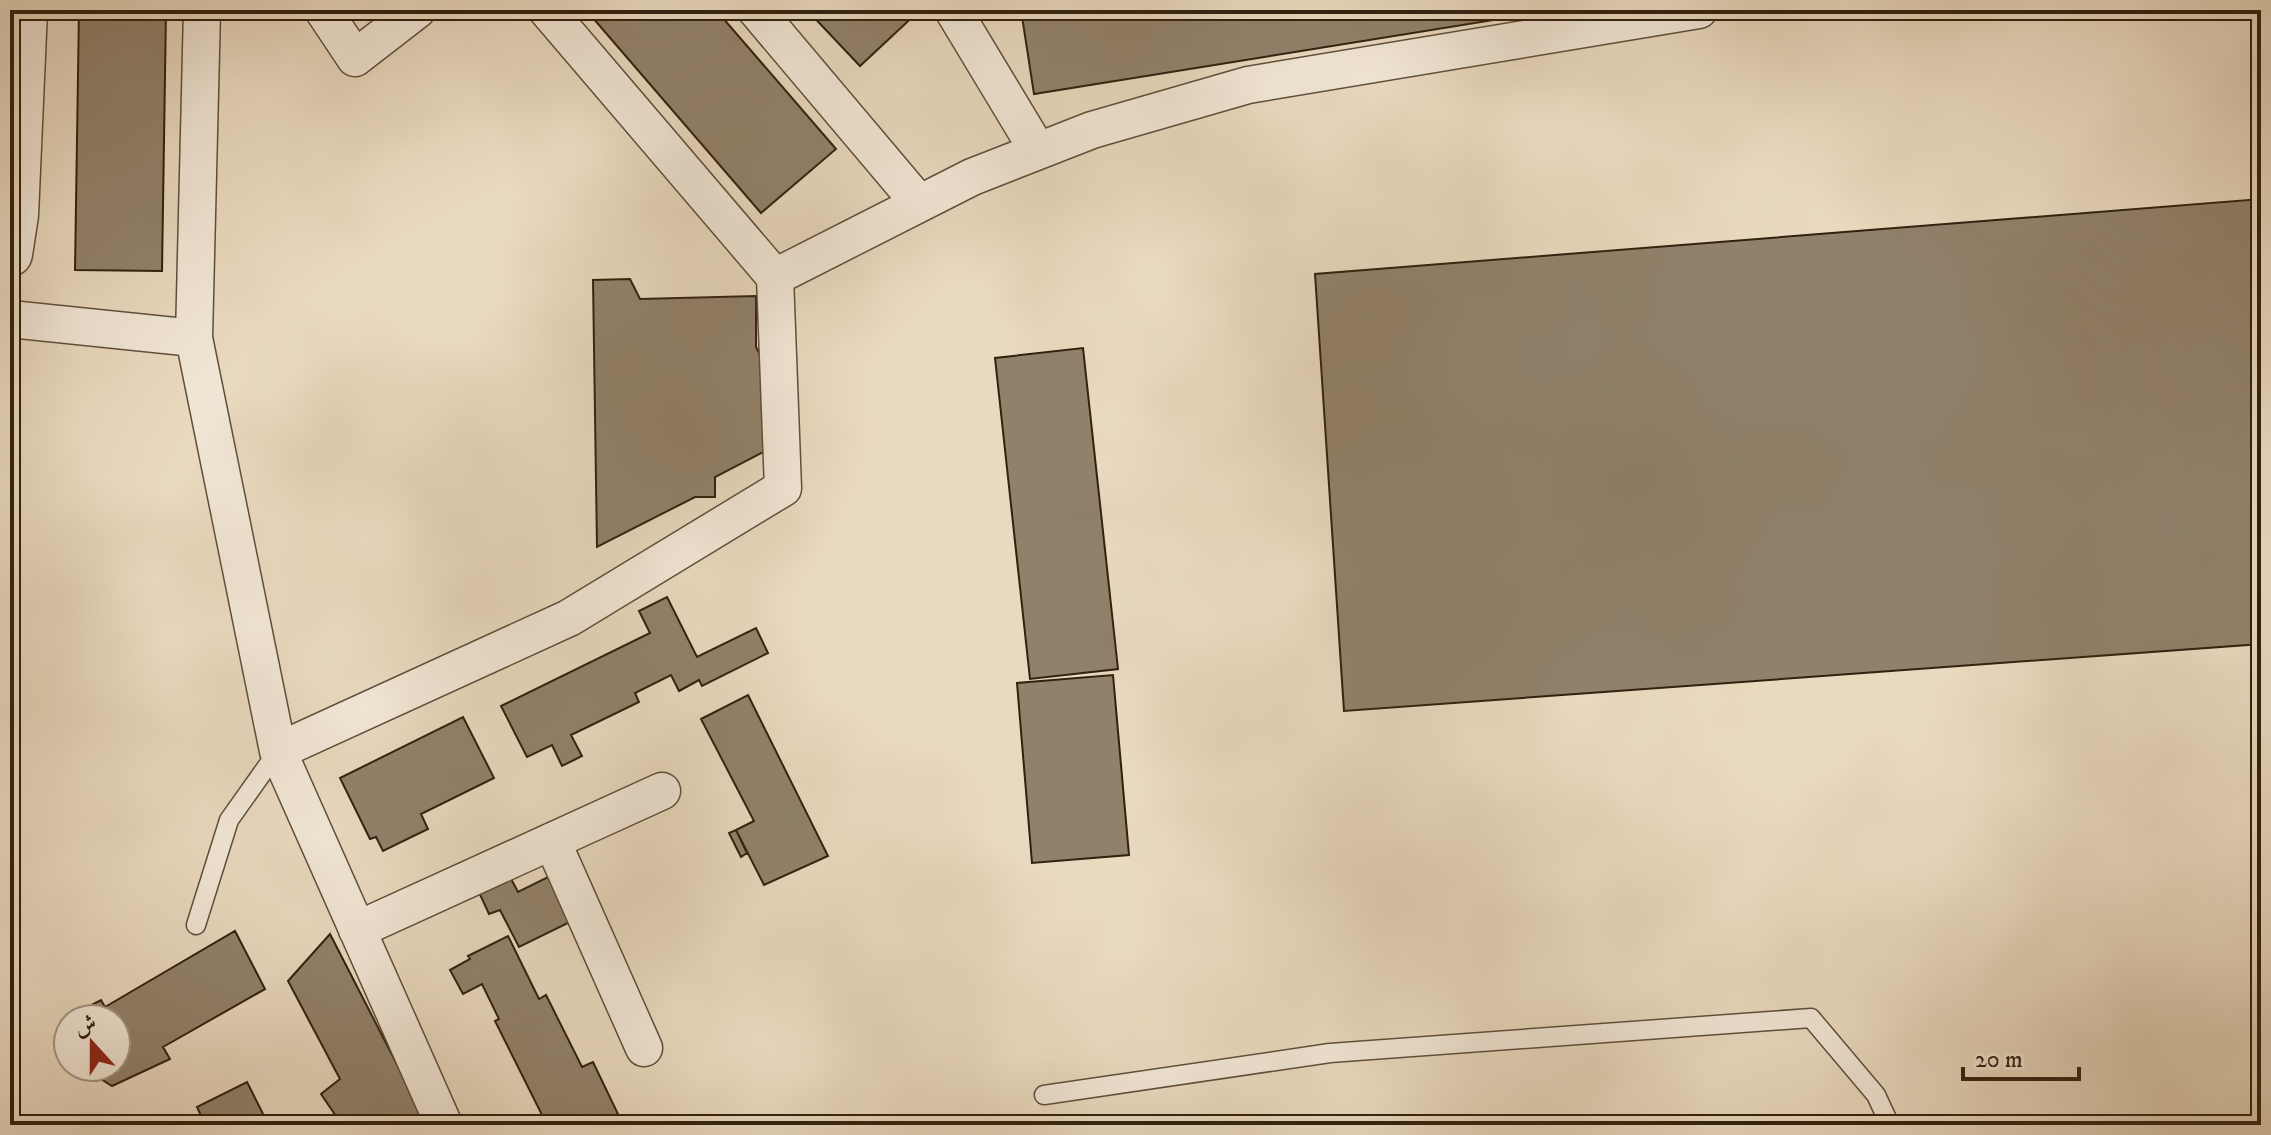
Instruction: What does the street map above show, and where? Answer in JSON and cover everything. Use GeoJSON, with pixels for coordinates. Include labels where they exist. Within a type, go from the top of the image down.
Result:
{"type":"FeatureCollection","features":[{"type":"Feature","properties":{"kind":"street"},"geometry":{"type":"LineString","coordinates":[[10,254],[16,215],[25,10]]}},
{"type":"Feature","properties":{"kind":"street"},"geometry":{"type":"LineString","coordinates":[[202,10],[194,338],[278,751],[444,1125]]}},
{"type":"Feature","properties":{"kind":"street"},"geometry":{"type":"LineString","coordinates":[[323,10],[355,58],[417,10]]}},
{"type":"Feature","properties":{"kind":"street"},"geometry":{"type":"LineString","coordinates":[[278,751],[569,618],[783,488],[775,277],[547,10]]}},
{"type":"Feature","properties":{"kind":"street"},"geometry":{"type":"LineString","coordinates":[[756,10],[919,203]]}},
{"type":"Feature","properties":{"kind":"street"},"geometry":{"type":"LineString","coordinates":[[953,10],[1038,151]]}},
{"type":"Feature","properties":{"kind":"street"},"geometry":{"type":"LineString","coordinates":[[775,277],[972,177],[1092,130],[1248,85],[1699,10]]}},
{"type":"Feature","properties":{"kind":"street"},"geometry":{"type":"LineString","coordinates":[[10,319],[194,338]]}},
{"type":"Feature","properties":{"kind":"street"},"geometry":{"type":"LineString","coordinates":[[357,930],[662,791]]}},
{"type":"Feature","properties":{"kind":"street"},"geometry":{"type":"LineString","coordinates":[[552,841],[644,1048]]}},
{"type":"Feature","properties":{"kind":"lane"},"geometry":{"type":"LineString","coordinates":[[196,925],[229,820],[278,751]]}},
{"type":"Feature","properties":{"kind":"lane"},"geometry":{"type":"LineString","coordinates":[[1044,1095],[1330,1053],[1811,1018],[1876,1095],[1890,1125]]}},
{"type":"Feature","properties":{"kind":"building"},"geometry":{"type":"Polygon","coordinates":[[[79,10],[166,10],[162,271],[75,270],[79,10]]]}},
{"type":"Feature","properties":{"kind":"building"},"geometry":{"type":"Polygon","coordinates":[[[586,10],[716,10],[836,149],[761,213],[586,10]]]}},
{"type":"Feature","properties":{"kind":"building"},"geometry":{"type":"Polygon","coordinates":[[[807,10],[920,10],[860,66],[807,10]]]}},
{"type":"Feature","properties":{"kind":"building"},"geometry":{"type":"Polygon","coordinates":[[[1021,10],[1556,10],[1034,94],[1021,10]]]}},
{"type":"Feature","properties":{"kind":"building"},"geometry":{"type":"Polygon","coordinates":[[[2261,199],[2261,644],[1344,711],[1315,274],[2261,199]]]}},
{"type":"Feature","properties":{"kind":"building"},"geometry":{"type":"Polygon","coordinates":[[[630,279],[640,299],[756,296],[756,347],[764,362],[765,451],[715,477],[715,497],[695,497],[597,547],[593,280],[630,279]]]}},
{"type":"Feature","properties":{"kind":"building"},"geometry":{"type":"Polygon","coordinates":[[[1083,348],[1118,669],[1030,679],[995,358],[1083,348]]]}},
{"type":"Feature","properties":{"kind":"building"},"geometry":{"type":"Polygon","coordinates":[[[667,597],[697,657],[756,628],[768,653],[702,686],[699,680],[679,691],[671,675],[635,693],[639,702],[571,735],[582,756],[562,766],[552,745],[527,757],[501,706],[650,633],[639,611],[667,597]]]}},
{"type":"Feature","properties":{"kind":"building"},"geometry":{"type":"Polygon","coordinates":[[[1113,675],[1129,855],[1032,863],[1017,683],[1113,675]]]}},
{"type":"Feature","properties":{"kind":"building"},"geometry":{"type":"Polygon","coordinates":[[[748,695],[828,856],[764,885],[736,830],[754,821],[701,719],[748,695]]]}},
{"type":"Feature","properties":{"kind":"building"},"geometry":{"type":"Polygon","coordinates":[[[463,717],[494,778],[421,814],[428,829],[383,851],[376,837],[370,839],[340,778],[463,717]]]}},
{"type":"Feature","properties":{"kind":"building"},"geometry":{"type":"Polygon","coordinates":[[[736,830],[747,853],[741,857],[729,833],[736,830]]]}},
{"type":"Feature","properties":{"kind":"building"},"geometry":{"type":"Polygon","coordinates":[[[508,873],[518,892],[554,874],[576,919],[519,947],[500,910],[489,914],[477,888],[508,873]]]}},
{"type":"Feature","properties":{"kind":"building"},"geometry":{"type":"Polygon","coordinates":[[[235,931],[265,989],[163,1047],[170,1059],[132,1077],[132,1003],[112,1003],[235,931]]]}},
{"type":"Feature","properties":{"kind":"building"},"geometry":{"type":"Polygon","coordinates":[[[330,934],[425,1119],[414,1125],[342,1125],[321,1094],[340,1079],[288,981],[330,934]]]}},
{"type":"Feature","properties":{"kind":"building"},"geometry":{"type":"Polygon","coordinates":[[[508,936],[539,999],[546,995],[582,1067],[593,1062],[618,1114],[597,1125],[547,1125],[495,1021],[499,1019],[482,984],[463,994],[450,970],[470,959],[468,956],[508,936]]]}},
{"type":"Feature","properties":{"kind":"building"},"geometry":{"type":"Polygon","coordinates":[[[247,1082],[266,1120],[276,1116],[281,1125],[205,1125],[197,1107],[247,1082]]]}}]}
